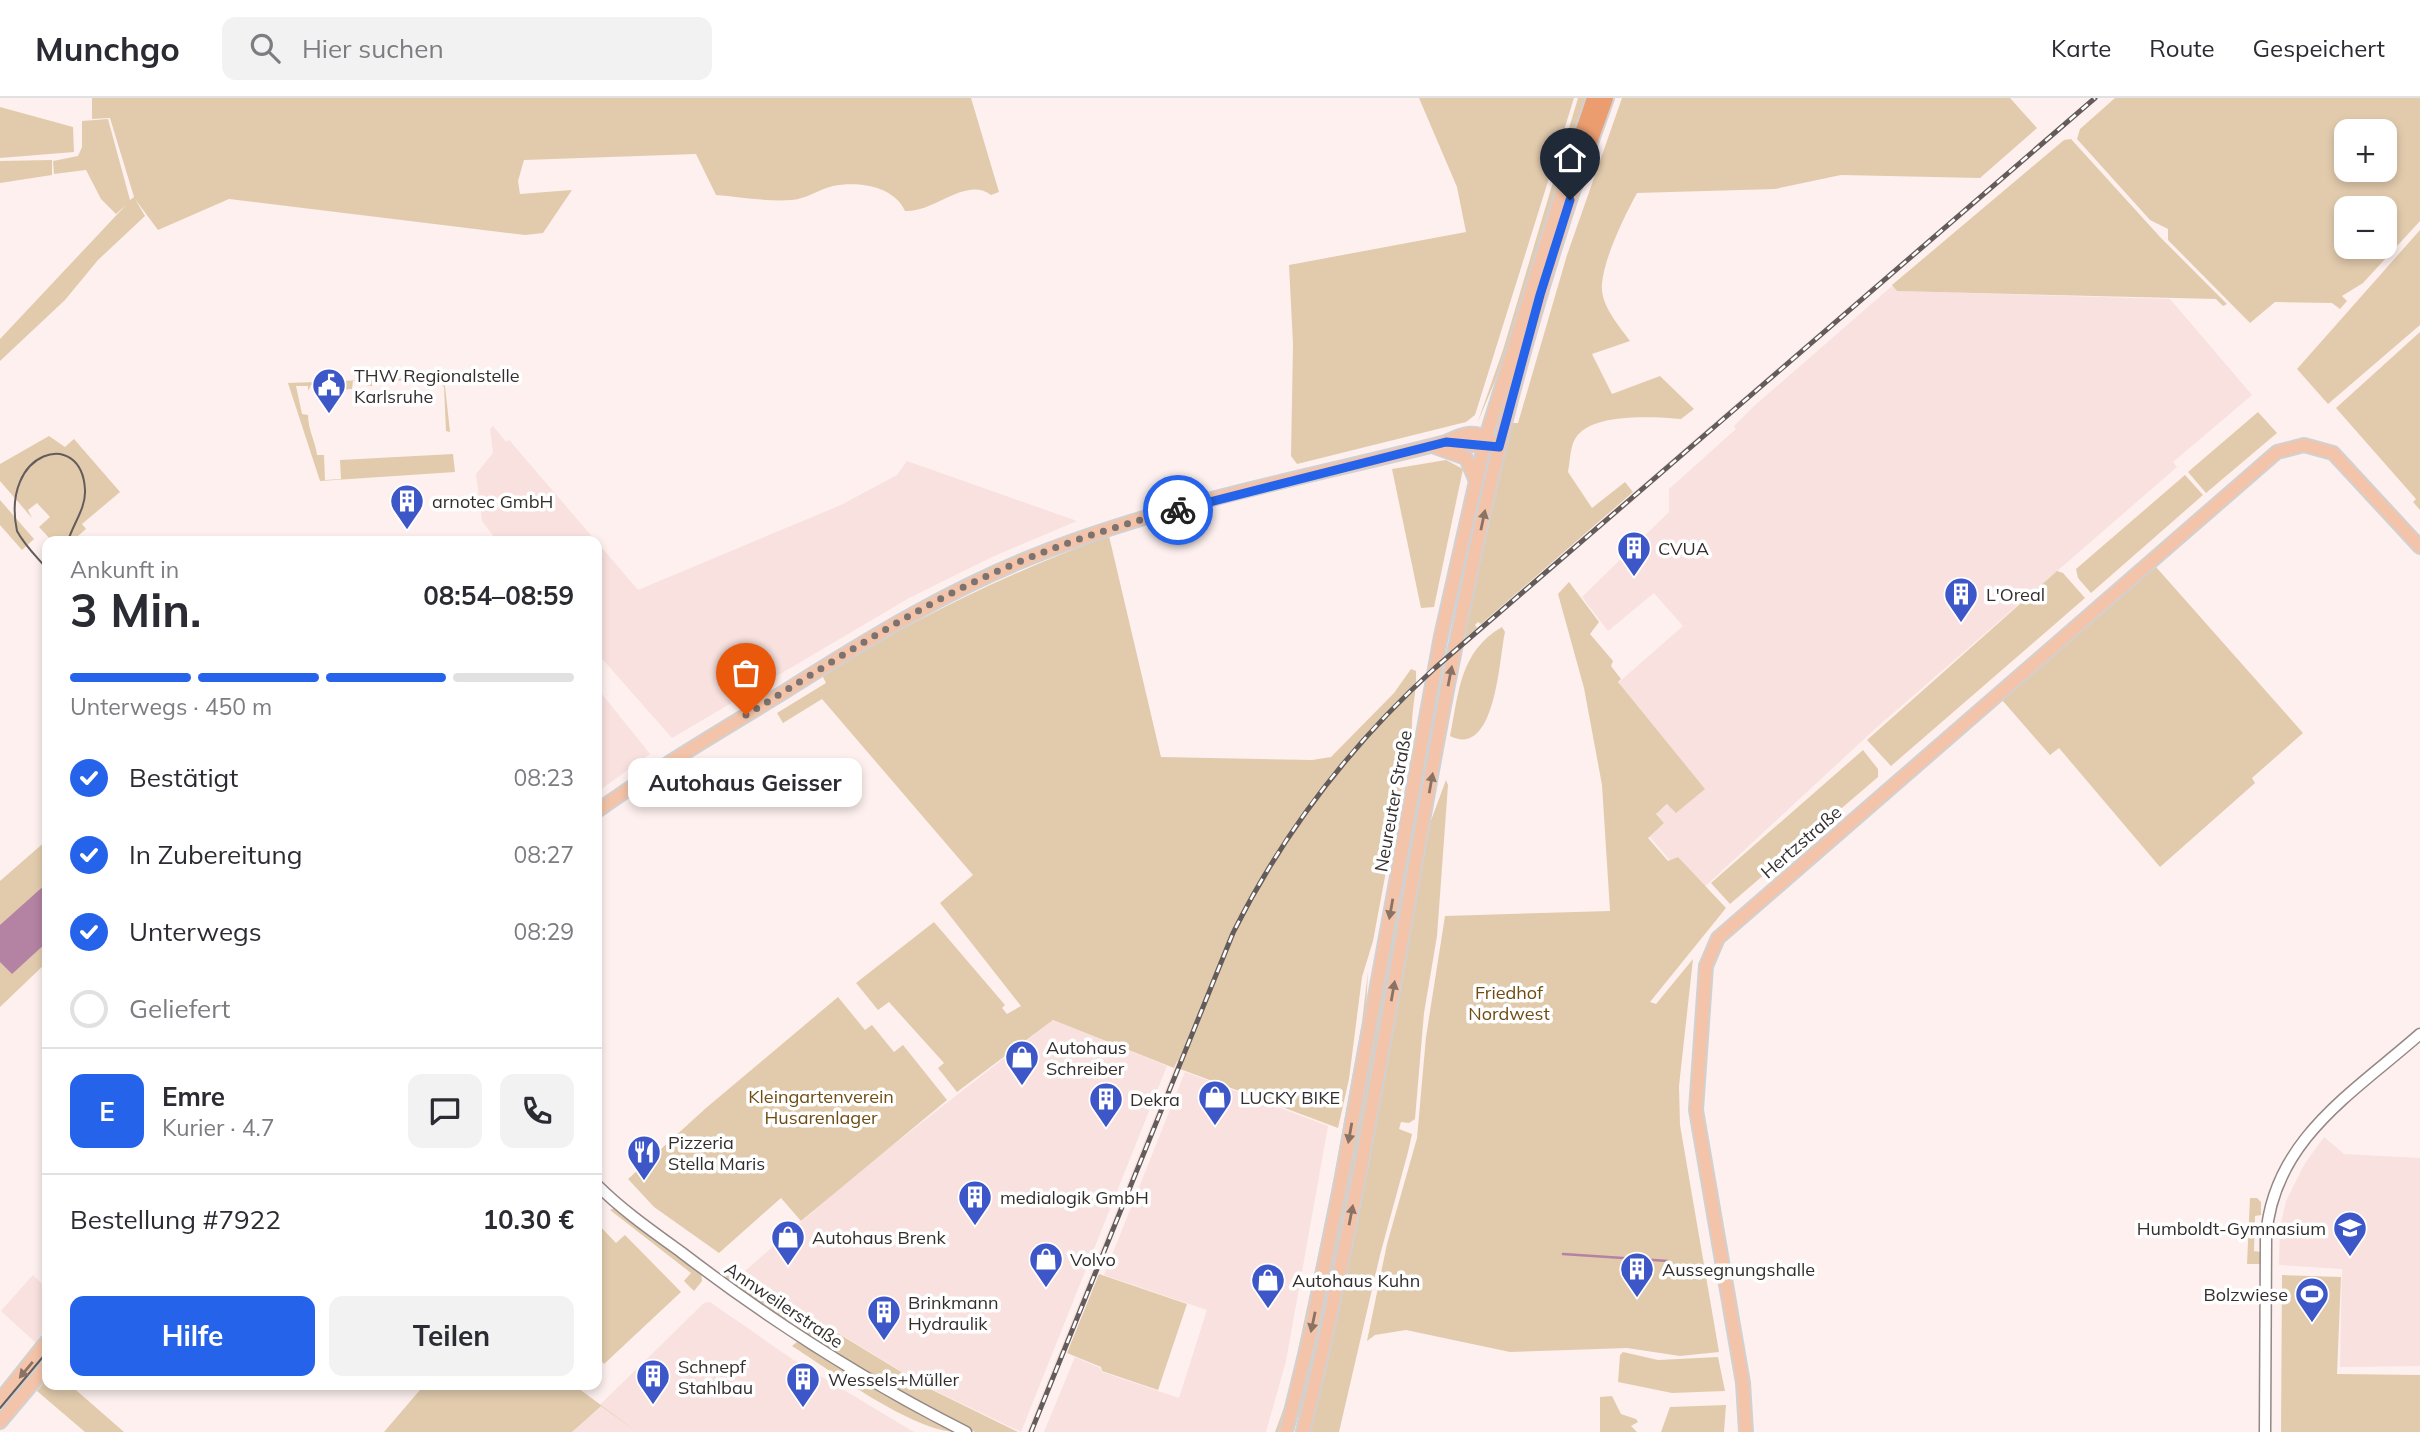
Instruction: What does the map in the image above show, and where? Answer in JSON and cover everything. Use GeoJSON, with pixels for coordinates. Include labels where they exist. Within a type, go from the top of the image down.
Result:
{"type":"FeatureCollection","features":[{"type":"Feature","properties":{"kind":"highway"},"geometry":{"type":"LineString","coordinates":[[1570,184],[1594,98]]}},
{"type":"Feature","properties":{"kind":"highway"},"geometry":{"type":"LineString","coordinates":[[1570,184],[1606,98]]}},
{"type":"Feature","properties":{"kind":"main road","name":"Neureuter Straße"},"geometry":{"type":"LineString","coordinates":[[1286,1432],[1316,1304],[1441,636],[1485,442],[1570,184]]}},
{"type":"Feature","properties":{"kind":"main road","name":"Neureuter Straße"},"geometry":{"type":"LineString","coordinates":[[1303,1432],[1328,1330],[1355,1194],[1455,651],[1499,447],[1570,184]]}},
{"type":"Feature","properties":{"kind":"main road"},"geometry":{"type":"LineString","coordinates":[[602,808],[689,750],[875,635],[973,582],[1112,528],[1446,442],[1485,442],[1499,447]]}},
{"type":"Feature","properties":{"kind":"main road"},"geometry":{"type":"LineString","coordinates":[[1431,446],[1466,458],[1476,482]]}},
{"type":"Feature","properties":{"kind":"main road","name":"Hertzstraße"},"geometry":{"type":"LineString","coordinates":[[1746,1432],[1743,1383],[1696,1110],[1706,966],[1714,944],[1732,925],[2271,456],[2287,448],[2311,446],[2333,453],[2420,547]]}},
{"type":"Feature","properties":{"kind":"main road"},"geometry":{"type":"LineString","coordinates":[[0,1400],[42,1347]]}},
{"type":"Feature","properties":{"kind":"main road"},"geometry":{"type":"LineString","coordinates":[[0,1422],[42,1372]]}},
{"type":"Feature","properties":{"kind":"street"},"geometry":{"type":"LineString","coordinates":[[2265,1432],[2267,1223],[2277,1182],[2295,1148],[2332,1111],[2420,1034]]}},
{"type":"Feature","properties":{"kind":"street","name":"Annweilerstraße"},"geometry":{"type":"LineString","coordinates":[[602,1189],[706,1271],[790,1332],[909,1404],[966,1432]]}},
{"type":"Feature","properties":{"kind":"shaded area"},"geometry":{"type":"Polygon","coordinates":[[[2058,127],[2061,131],[2051,140],[1720,425],[1716,421],[2058,127]]]}},
{"type":"Feature","properties":{"kind":"shaded area"},"geometry":{"type":"Polygon","coordinates":[[[1892,286],[1898,291],[2170,299],[2252,395],[2173,462],[2177,467],[1876,728],[1698,893],[1649,836],[1664,823],[1656,814],[1668,804],[1704,788],[1618,683],[1683,626],[1654,593],[1608,631],[1582,597],[1669,512],[1669,489],[1736,429],[1734,426],[1754,406],[1892,286]]]}},
{"type":"Feature","properties":{"kind":"shaded area"},"geometry":{"type":"Polygon","coordinates":[[[1711,425],[1715,430],[1465,646],[1464,640],[1711,425]]]}},
{"type":"Feature","properties":{"kind":"shaded area"},"geometry":{"type":"Polygon","coordinates":[[[493,426],[506,442],[509,440],[592,536],[493,536],[482,521],[476,474],[493,453],[490,429],[493,426]]]}},
{"type":"Feature","properties":{"kind":"shaded area"},"geometry":{"type":"Polygon","coordinates":[[[907,461],[1077,521],[992,557],[909,598],[672,738],[602,659],[602,548],[638,590],[841,505],[897,475],[907,461]]]}},
{"type":"Feature","properties":{"kind":"shaded area"},"geometry":{"type":"Polygon","coordinates":[[[602,694],[650,754],[602,788],[602,694]]]}},
{"type":"Feature","properties":{"kind":"shaded area"},"geometry":{"type":"Polygon","coordinates":[[[42,887],[42,947],[12,974],[0,962],[0,925],[42,887]]]}},
{"type":"Feature","properties":{"kind":"shaded area"},"geometry":{"type":"Polygon","coordinates":[[[1053,1020],[1167,1066],[1021,1432],[927,1387],[801,1310],[745,1271],[856,1174],[1053,1020]]]}},
{"type":"Feature","properties":{"kind":"shaded area"},"geometry":{"type":"Polygon","coordinates":[[[1177,1061],[1182,1063],[1034,1432],[1027,1432],[1177,1061]]]}},
{"type":"Feature","properties":{"kind":"shaded area"},"geometry":{"type":"Polygon","coordinates":[[[1185,1072],[1328,1126],[1286,1361],[1266,1432],[1044,1432],[1075,1357],[1100,1368],[1102,1372],[1179,1398],[1207,1310],[1104,1275],[1185,1072]]]}},
{"type":"Feature","properties":{"kind":"shaded area","name":"Humboldt-Gymnasium"},"geometry":{"type":"Polygon","coordinates":[[[2324,1137],[2344,1154],[2420,1158],[2420,1366],[2340,1367],[2342,1269],[2279,1265],[2280,1228],[2286,1201],[2304,1165],[2324,1137]]]}},
{"type":"Feature","properties":{"kind":"shaded area"},"geometry":{"type":"Polygon","coordinates":[[[33,1275],[42,1284],[42,1333],[36,1343],[1,1311],[33,1275]]]}},
{"type":"Feature","properties":{"kind":"shaded area"},"geometry":{"type":"Polygon","coordinates":[[[710,1302],[792,1359],[914,1432],[572,1432],[704,1303],[710,1302]]]}},
{"type":"Feature","properties":{"kind":"green space"},"geometry":{"type":"Polygon","coordinates":[[[92,98],[971,98],[999,192],[991,195],[981,190],[960,192],[927,207],[905,211],[893,196],[884,191],[853,184],[833,186],[792,200],[716,195],[696,154],[524,160],[518,181],[520,194],[572,190],[543,233],[525,235],[229,199],[158,230],[135,199],[145,216],[98,260],[65,300],[0,361],[0,339],[126,205],[116,214],[101,199],[86,170],[54,174],[53,161],[78,156],[82,147],[82,121],[108,119],[130,200],[134,197],[110,118],[92,119],[92,98]]]}},
{"type":"Feature","properties":{"kind":"green space"},"geometry":{"type":"Polygon","coordinates":[[[1419,98],[1574,98],[1475,415],[1466,422],[1297,464],[1291,456],[1293,344],[1289,265],[1466,232],[1457,187],[1419,98]]]}},
{"type":"Feature","properties":{"kind":"green space"},"geometry":{"type":"Polygon","coordinates":[[[1578,98],[1589,98],[1495,381],[1477,424],[1503,350],[1578,98]]]}},
{"type":"Feature","properties":{"kind":"green space"},"geometry":{"type":"Polygon","coordinates":[[[1622,98],[2010,98],[2037,128],[1980,178],[1841,175],[1775,189],[1637,193],[1611,250],[1602,284],[1607,307],[1630,341],[1592,354],[1612,394],[1660,376],[1694,409],[1681,419],[1624,418],[1594,424],[1583,430],[1573,442],[1568,472],[1592,508],[1625,482],[1633,492],[1481,624],[1478,622],[1475,625],[1477,628],[1462,641],[1512,423],[1518,423],[1567,255],[1622,98]]]}},
{"type":"Feature","properties":{"kind":"green space"},"geometry":{"type":"Polygon","coordinates":[[[2115,98],[2420,98],[2420,221],[2397,246],[2397,196],[2334,196],[2334,259],[2385,259],[2363,283],[2342,296],[2347,301],[2340,309],[2332,303],[2275,302],[2250,323],[2168,240],[2168,229],[2150,220],[2077,139],[2080,129],[2115,98]]]}},
{"type":"Feature","properties":{"kind":"green space"},"geometry":{"type":"Polygon","coordinates":[[[0,107],[73,127],[74,152],[0,158],[0,107]]]}},
{"type":"Feature","properties":{"kind":"green space"},"geometry":{"type":"Polygon","coordinates":[[[2071,139],[2161,238],[2227,304],[2223,306],[2216,299],[1897,291],[1892,285],[2064,140],[2071,139]]]}},
{"type":"Feature","properties":{"kind":"green space"},"geometry":{"type":"Polygon","coordinates":[[[52,160],[52,175],[0,183],[0,161],[52,160]]]}},
{"type":"Feature","properties":{"kind":"green space"},"geometry":{"type":"Polygon","coordinates":[[[2420,230],[2420,325],[2328,404],[2297,369],[2420,230]]]}},
{"type":"Feature","properties":{"kind":"green space"},"geometry":{"type":"Polygon","coordinates":[[[2420,332],[2420,510],[2413,502],[2416,499],[2336,408],[2420,332]]]}},
{"type":"Feature","properties":{"kind":"green space"},"geometry":{"type":"Polygon","coordinates":[[[444,377],[450,432],[446,431],[444,387],[438,380],[372,381],[372,386],[367,386],[366,381],[353,381],[352,389],[338,390],[340,383],[323,385],[317,391],[317,385],[311,385],[308,391],[308,386],[296,386],[302,414],[308,415],[317,455],[324,455],[325,480],[341,479],[340,460],[453,454],[455,472],[320,481],[288,383],[444,377]]]}},
{"type":"Feature","properties":{"kind":"green space"},"geometry":{"type":"Polygon","coordinates":[[[2258,412],[2277,433],[2206,493],[2188,472],[2258,412]]]}},
{"type":"Feature","properties":{"kind":"green space"},"geometry":{"type":"Polygon","coordinates":[[[49,436],[65,447],[74,439],[120,492],[82,524],[86,529],[78,536],[47,536],[39,527],[50,517],[37,503],[28,510],[32,518],[0,481],[0,464],[49,436]]]}},
{"type":"Feature","properties":{"kind":"green space"},"geometry":{"type":"Polygon","coordinates":[[[1446,460],[1463,469],[1434,607],[1421,608],[1392,469],[1446,460]]]}},
{"type":"Feature","properties":{"kind":"green space"},"geometry":{"type":"Polygon","coordinates":[[[2185,475],[2203,495],[2091,593],[2078,578],[2076,569],[2185,475]]]}},
{"type":"Feature","properties":{"kind":"green space"},"geometry":{"type":"Polygon","coordinates":[[[0,500],[34,539],[22,550],[0,525],[0,500]]]}},
{"type":"Feature","properties":{"kind":"green space"},"geometry":{"type":"Polygon","coordinates":[[[1109,536],[1161,757],[1312,760],[1331,757],[1394,693],[1411,669],[1416,671],[1412,732],[1373,941],[1362,977],[1349,1079],[1338,1128],[1180,1069],[1182,1064],[1177,1061],[1174,1068],[1053,1020],[957,1092],[938,1068],[944,1063],[889,1002],[878,1010],[856,983],[934,922],[1005,1005],[1002,1008],[1007,1014],[1021,1006],[940,903],[973,875],[822,699],[783,723],[777,713],[826,683],[822,675],[891,635],[998,581],[1109,536]]]}},
{"type":"Feature","properties":{"kind":"green space"},"geometry":{"type":"Polygon","coordinates":[[[2156,567],[2303,733],[2252,778],[2255,783],[2160,867],[2059,748],[2050,755],[2002,700],[2156,567]]]}},
{"type":"Feature","properties":{"kind":"green space"},"geometry":{"type":"Polygon","coordinates":[[[2057,571],[2063,573],[2085,598],[1891,766],[1867,740],[2057,571]]]}},
{"type":"Feature","properties":{"kind":"green space","name":"Friedhof Nordwest"},"geometry":{"type":"Polygon","coordinates":[[[1569,582],[1599,622],[1590,634],[1613,661],[1611,666],[1621,679],[1618,682],[1705,789],[1676,813],[1667,804],[1656,814],[1664,823],[1648,838],[1668,861],[1678,857],[1726,908],[1650,1002],[1656,1004],[1693,959],[1679,1086],[1680,1125],[1719,1352],[1680,1356],[1627,1348],[1510,1352],[1406,1330],[1375,1335],[1367,1341],[1387,1244],[1417,1138],[1426,1037],[1445,916],[1610,911],[1602,785],[1584,688],[1558,594],[1569,582]]]}},
{"type":"Feature","properties":{"kind":"green space"},"geometry":{"type":"Polygon","coordinates":[[[1502,627],[1505,632],[1497,682],[1486,720],[1477,733],[1465,739],[1450,736],[1459,689],[1469,661],[1488,637],[1502,627]]]}},
{"type":"Feature","properties":{"kind":"green space"},"geometry":{"type":"Polygon","coordinates":[[[1863,750],[1878,769],[1878,777],[1730,904],[1711,883],[1863,750]]]}},
{"type":"Feature","properties":{"kind":"green space"},"geometry":{"type":"Polygon","coordinates":[[[1421,772],[1427,773],[1333,1282],[1298,1432],[1295,1432],[1421,772]]]}},
{"type":"Feature","properties":{"kind":"green space"},"geometry":{"type":"Polygon","coordinates":[[[1446,780],[1448,785],[1437,936],[1424,1013],[1415,1119],[1409,1123],[1401,1122],[1399,1129],[1412,1134],[1380,1255],[1339,1432],[1308,1432],[1426,834],[1446,780]]]}},
{"type":"Feature","properties":{"kind":"green space"},"geometry":{"type":"Polygon","coordinates":[[[42,844],[42,967],[0,1007],[0,881],[42,844]]]}},
{"type":"Feature","properties":{"kind":"green space"},"geometry":{"type":"Polygon","coordinates":[[[1368,972],[1365,1024],[1310,1316],[1291,1396],[1278,1432],[1275,1432],[1288,1397],[1330,1199],[1362,1022],[1368,972]]]}},
{"type":"Feature","properties":{"kind":"green space","name":"Kleingartenverein Husarenlager"},"geometry":{"type":"Polygon","coordinates":[[[838,997],[865,1030],[872,1025],[894,1052],[903,1045],[947,1100],[801,1221],[781,1198],[719,1253],[654,1207],[628,1179],[706,1108],[838,997]]]}},
{"type":"Feature","properties":{"kind":"green space"},"geometry":{"type":"Polygon","coordinates":[[[2250,1198],[2257,1198],[2261,1202],[2261,1215],[2255,1216],[2254,1251],[2261,1252],[2260,1264],[2247,1264],[2250,1198]]]}},
{"type":"Feature","properties":{"kind":"green space"},"geometry":{"type":"Polygon","coordinates":[[[614,1208],[701,1271],[702,1281],[694,1291],[684,1281],[691,1273],[610,1210],[614,1208]]]}},
{"type":"Feature","properties":{"kind":"green space"},"geometry":{"type":"Polygon","coordinates":[[[602,1228],[616,1243],[625,1235],[681,1292],[604,1364],[602,1228]]]}},
{"type":"Feature","properties":{"kind":"green space"},"geometry":{"type":"Polygon","coordinates":[[[729,1269],[794,1313],[786,1321],[727,1281],[725,1273],[729,1269]]]}},
{"type":"Feature","properties":{"kind":"green space"},"geometry":{"type":"Polygon","coordinates":[[[1099,1274],[1187,1304],[1158,1390],[1102,1371],[1101,1367],[1067,1353],[1099,1274]]]}},
{"type":"Feature","properties":{"kind":"green space"},"geometry":{"type":"Polygon","coordinates":[[[2282,1275],[2341,1277],[2337,1374],[2420,1375],[2420,1432],[2281,1432],[2282,1275]]]}},
{"type":"Feature","properties":{"kind":"green space"},"geometry":{"type":"Polygon","coordinates":[[[816,1320],[926,1387],[1018,1432],[975,1432],[906,1397],[808,1336],[806,1331],[816,1320]]]}},
{"type":"Feature","properties":{"kind":"green space"},"geometry":{"type":"Polygon","coordinates":[[[797,1342],[957,1432],[939,1429],[896,1411],[792,1346],[797,1342]]]}},
{"type":"Feature","properties":{"kind":"green space"},"geometry":{"type":"Polygon","coordinates":[[[1623,1352],[1658,1360],[1718,1357],[1725,1391],[1672,1393],[1618,1382],[1620,1355],[1623,1352]]]}},
{"type":"Feature","properties":{"kind":"green space"},"geometry":{"type":"Polygon","coordinates":[[[42,1385],[42,1390],[76,1390],[124,1432],[85,1432],[37,1391],[42,1385]]]}},
{"type":"Feature","properties":{"kind":"green space"},"geometry":{"type":"Polygon","coordinates":[[[420,1390],[581,1390],[637,1432],[601,1406],[572,1432],[384,1432],[420,1390]]]}},
{"type":"Feature","properties":{"kind":"green space"},"geometry":{"type":"Polygon","coordinates":[[[1612,1396],[1621,1414],[1636,1419],[1638,1422],[1631,1426],[1637,1432],[1600,1432],[1600,1397],[1612,1396]]]}},
{"type":"Feature","properties":{"kind":"green space"},"geometry":{"type":"Polygon","coordinates":[[[1726,1405],[1724,1432],[1661,1432],[1670,1407],[1726,1405]]]}},
{"type":"Feature","properties":{"kind":"waterway"},"geometry":{"type":"LineString","coordinates":[[1563,1254],[1668,1261]]}},
{"type":"Feature","properties":{"kind":"tram line"},"geometry":{"type":"LineString","coordinates":[[42,563],[17,531],[15,503],[20,482],[30,466],[43,456],[58,454],[71,458],[81,470],[85,497],[70,536]]}},
{"type":"Feature","properties":{"kind":"tram line"},"geometry":{"type":"LineString","coordinates":[[0,1408],[42,1358]]}},
{"type":"Feature","properties":{"kind":"railway"},"geometry":{"type":"LineString","coordinates":[[1031,1432],[1233,933],[1274,859],[1321,791],[1375,728],[1435,668],[2095,98]]}},
{"type":"Feature","properties":{"kind":"way so far"},"geometry":{"type":"LineString","coordinates":[[746,715],[875,635],[973,582],[1048,550],[1112,528],[1178,510]]}},
{"type":"Feature","properties":{"kind":"place","name":"THW Regionalstelle Karlsruhe"},"geometry":{"type":"Point","coordinates":[329,415]}},
{"type":"Feature","properties":{"kind":"place","name":"arnotec GmbH"},"geometry":{"type":"Point","coordinates":[407,531]}},
{"type":"Feature","properties":{"kind":"place","name":"CVUA"},"geometry":{"type":"Point","coordinates":[1634,578]}},
{"type":"Feature","properties":{"kind":"place","name":"L'Oreal"},"geometry":{"type":"Point","coordinates":[1961,624]}},
{"type":"Feature","properties":{"kind":"place","name":"Autohaus Geisser"},"geometry":{"type":"Point","coordinates":[746,715]}},
{"type":"Feature","properties":{"kind":"place","name":"Autohaus Schreiber"},"geometry":{"type":"Point","coordinates":[1022,1087]}},
{"type":"Feature","properties":{"kind":"place","name":"LUCKY BIKE"},"geometry":{"type":"Point","coordinates":[1215,1127]}},
{"type":"Feature","properties":{"kind":"place","name":"Dekra"},"geometry":{"type":"Point","coordinates":[1106,1129]}},
{"type":"Feature","properties":{"kind":"place","name":"Pizzeria Stella Maris"},"geometry":{"type":"Point","coordinates":[644,1182]}},
{"type":"Feature","properties":{"kind":"place","name":"medialogik GmbH"},"geometry":{"type":"Point","coordinates":[975,1227]}},
{"type":"Feature","properties":{"kind":"place","name":"Humboldt-Gymnasium"},"geometry":{"type":"Point","coordinates":[2350,1258]}},
{"type":"Feature","properties":{"kind":"place","name":"Autohaus Brenk"},"geometry":{"type":"Point","coordinates":[788,1267]}},
{"type":"Feature","properties":{"kind":"place","name":"Volvo"},"geometry":{"type":"Point","coordinates":[1046,1289]}},
{"type":"Feature","properties":{"kind":"place","name":"Aussegnungshalle"},"geometry":{"type":"Point","coordinates":[1637,1299]}},
{"type":"Feature","properties":{"kind":"place","name":"Autohaus Kuhn"},"geometry":{"type":"Point","coordinates":[1268,1310]}},
{"type":"Feature","properties":{"kind":"place","name":"Bolzwiese"},"geometry":{"type":"Point","coordinates":[2312,1324]}},
{"type":"Feature","properties":{"kind":"place","name":"Brinkmann Hydraulik"},"geometry":{"type":"Point","coordinates":[884,1342]}},
{"type":"Feature","properties":{"kind":"place","name":"Schnepf Stahlbau"},"geometry":{"type":"Point","coordinates":[653,1406]}},
{"type":"Feature","properties":{"kind":"place","name":"Wessels+Müller"},"geometry":{"type":"Point","coordinates":[803,1409]}},
{"type":"Feature","properties":{"kind":"route"},"geometry":{"type":"LineString","coordinates":[[1178,510],[1446,442],[1499,447],[1540,295],[1570,200]]}}]}
